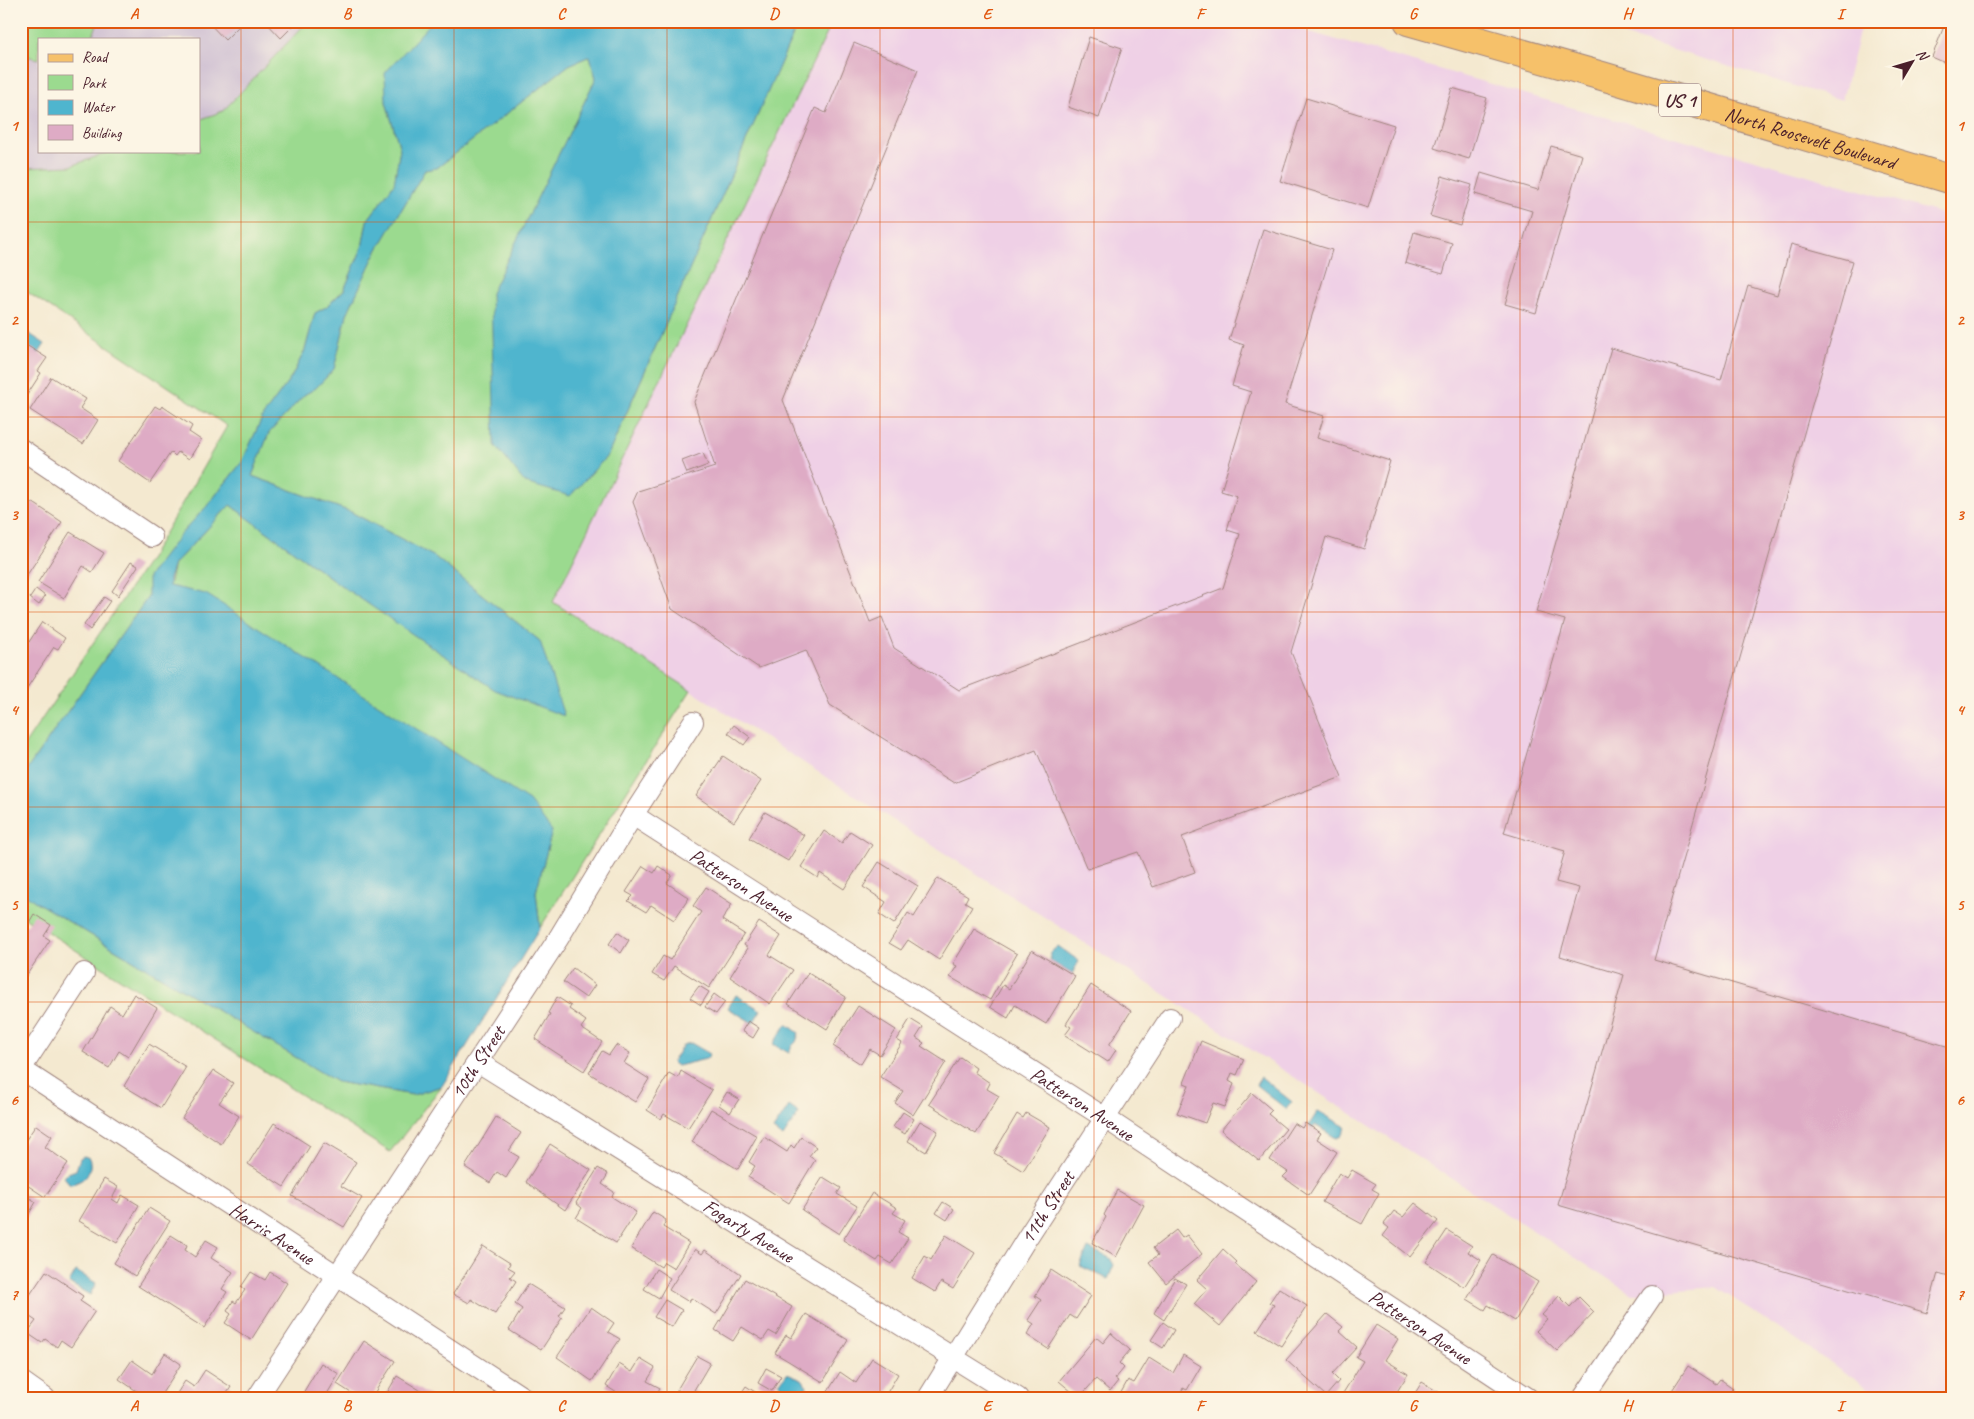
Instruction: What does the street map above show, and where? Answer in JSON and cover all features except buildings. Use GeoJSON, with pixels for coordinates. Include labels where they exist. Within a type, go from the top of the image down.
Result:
{"type":"FeatureCollection","features":[{"type":"Feature","properties":{"kind":"main road","name":"North Roosevelt Boulevard"},"geometry":{"type":"LineString","coordinates":[[1408,21],[1602,76],[1953,180]]}},
{"type":"Feature","properties":{"kind":"street"},"geometry":{"type":"LineString","coordinates":[[21,449],[152,537]]}},
{"type":"Feature","properties":{"kind":"street","name":"10th Street"},"geometry":{"type":"LineString","coordinates":[[256,1398],[558,939],[633,815],[693,722]]}},
{"type":"Feature","properties":{"kind":"street","name":"Patterson Avenue"},"geometry":{"type":"LineString","coordinates":[[633,815],[1105,1118],[1528,1398]]}},
{"type":"Feature","properties":{"kind":"street"},"geometry":{"type":"LineString","coordinates":[[21,1069],[84,973]]}},
{"type":"Feature","properties":{"kind":"street","name":"11th Street"},"geometry":{"type":"LineString","coordinates":[[928,1398],[1027,1238],[1170,1018]]}},
{"type":"Feature","properties":{"kind":"street","name":"Fogarty Avenue"},"geometry":{"type":"LineString","coordinates":[[478,1062],[1018,1398]]}},
{"type":"Feature","properties":{"kind":"street","name":"Harris Avenue"},"geometry":{"type":"LineString","coordinates":[[21,1069],[524,1398]]}},
{"type":"Feature","properties":{"kind":"street"},"geometry":{"type":"LineString","coordinates":[[1583,1398],[1652,1296]]}},
{"type":"Feature","properties":{"kind":"street"},"geometry":{"type":"LineString","coordinates":[[21,1381],[46,1398]]}},
{"type":"Feature","properties":{"kind":"shaded area"},"geometry":{"type":"Polygon","coordinates":[[[98,21],[308,21],[223,111],[200,120],[200,38],[92,38],[98,21]]]}},
{"type":"Feature","properties":{"kind":"shaded area"},"geometry":{"type":"Polygon","coordinates":[[[833,21],[1271,21],[1953,217],[1953,1398],[1883,1398],[1716,1287],[1632,1294],[553,602],[833,21]]]}},
{"type":"Feature","properties":{"kind":"shaded area"},"geometry":{"type":"Polygon","coordinates":[[[1575,21],[1862,21],[1842,100],[1575,21]]]}},
{"type":"Feature","properties":{"kind":"shaded area"},"geometry":{"type":"Polygon","coordinates":[[[21,55],[38,59],[38,152],[109,152],[71,166],[21,168],[21,55]]]}},
{"type":"Feature","properties":{"kind":"green space"},"geometry":{"type":"Polygon","coordinates":[[[21,21],[98,21],[92,38],[38,38],[38,59],[21,55],[21,21]]]}},
{"type":"Feature","properties":{"kind":"green space"},"geometry":{"type":"Polygon","coordinates":[[[308,21],[443,21],[429,25],[386,102],[400,149],[394,184],[367,221],[362,248],[344,290],[326,307],[315,313],[305,350],[291,378],[263,416],[242,462],[207,506],[180,535],[149,577],[148,597],[21,778],[21,750],[151,557],[227,426],[21,288],[21,168],[71,166],[109,152],[200,152],[200,120],[223,111],[308,21]]]}},
{"type":"Feature","properties":{"kind":"green space"},"geometry":{"type":"Polygon","coordinates":[[[799,21],[833,21],[553,602],[691,690],[540,928],[536,892],[552,831],[169,586],[174,564],[230,505],[346,589],[540,641],[435,557],[351,512],[252,476],[269,433],[304,395],[316,388],[334,369],[347,314],[374,256],[425,170],[437,168],[569,65],[590,56],[596,78],[491,294],[570,496],[608,455],[799,21]]]}},
{"type":"Feature","properties":{"kind":"green space"},"geometry":{"type":"Polygon","coordinates":[[[21,891],[36,902],[337,1082],[413,1095],[442,1086],[390,1152],[21,915],[21,891]]]}},
{"type":"Feature","properties":{"kind":"water"},"geometry":{"type":"Polygon","coordinates":[[[443,21],[799,21],[608,455],[570,496],[525,483],[495,445],[491,293],[596,78],[590,56],[569,65],[437,168],[425,170],[374,256],[347,314],[334,369],[316,388],[304,395],[269,433],[252,476],[351,512],[435,557],[540,641],[564,716],[495,690],[346,589],[230,505],[174,564],[169,579],[169,586],[206,594],[529,801],[552,831],[536,892],[540,928],[442,1086],[413,1095],[337,1082],[36,902],[21,891],[21,778],[148,597],[148,577],[180,535],[207,506],[242,462],[263,416],[291,378],[305,350],[315,313],[326,307],[344,290],[362,248],[367,221],[394,184],[400,149],[386,102],[385,73],[429,25],[443,21]]]}},
{"type":"Feature","properties":{"kind":"water"},"geometry":{"type":"Polygon","coordinates":[[[22,329],[45,344],[39,353],[21,346],[22,329]]]}},
{"type":"Feature","properties":{"kind":"water"},"geometry":{"type":"Polygon","coordinates":[[[1058,946],[1079,961],[1072,974],[1050,961],[1050,953],[1058,946]]]}},
{"type":"Feature","properties":{"kind":"water"},"geometry":{"type":"Polygon","coordinates":[[[736,995],[761,1010],[753,1023],[728,1008],[736,995]]]}},
{"type":"Feature","properties":{"kind":"water"},"geometry":{"type":"Polygon","coordinates":[[[786,1025],[799,1033],[789,1053],[773,1044],[786,1025]]]}},
{"type":"Feature","properties":{"kind":"water"},"geometry":{"type":"Polygon","coordinates":[[[691,1043],[710,1054],[706,1059],[677,1066],[672,1062],[683,1045],[691,1043]]]}},
{"type":"Feature","properties":{"kind":"water"},"geometry":{"type":"Polygon","coordinates":[[[1261,1077],[1292,1102],[1286,1109],[1256,1085],[1261,1077]]]}},
{"type":"Feature","properties":{"kind":"water"},"geometry":{"type":"Polygon","coordinates":[[[789,1106],[799,1113],[783,1137],[773,1130],[789,1106]]]}},
{"type":"Feature","properties":{"kind":"water"},"geometry":{"type":"Polygon","coordinates":[[[1318,1111],[1346,1127],[1341,1136],[1336,1138],[1315,1125],[1313,1128],[1309,1125],[1318,1111]]]}},
{"type":"Feature","properties":{"kind":"water"},"geometry":{"type":"Polygon","coordinates":[[[84,1156],[89,1158],[89,1172],[83,1179],[70,1184],[64,1177],[76,1170],[80,1158],[84,1156]]]}},
{"type":"Feature","properties":{"kind":"water"},"geometry":{"type":"Polygon","coordinates":[[[1088,1248],[1110,1258],[1114,1265],[1108,1279],[1080,1266],[1088,1248]]]}},
{"type":"Feature","properties":{"kind":"water"},"geometry":{"type":"Polygon","coordinates":[[[76,1271],[96,1283],[90,1295],[69,1283],[76,1271]]]}},
{"type":"Feature","properties":{"kind":"water"},"geometry":{"type":"Polygon","coordinates":[[[787,1373],[802,1379],[807,1386],[804,1396],[789,1391],[779,1384],[787,1373]]]}}]}
